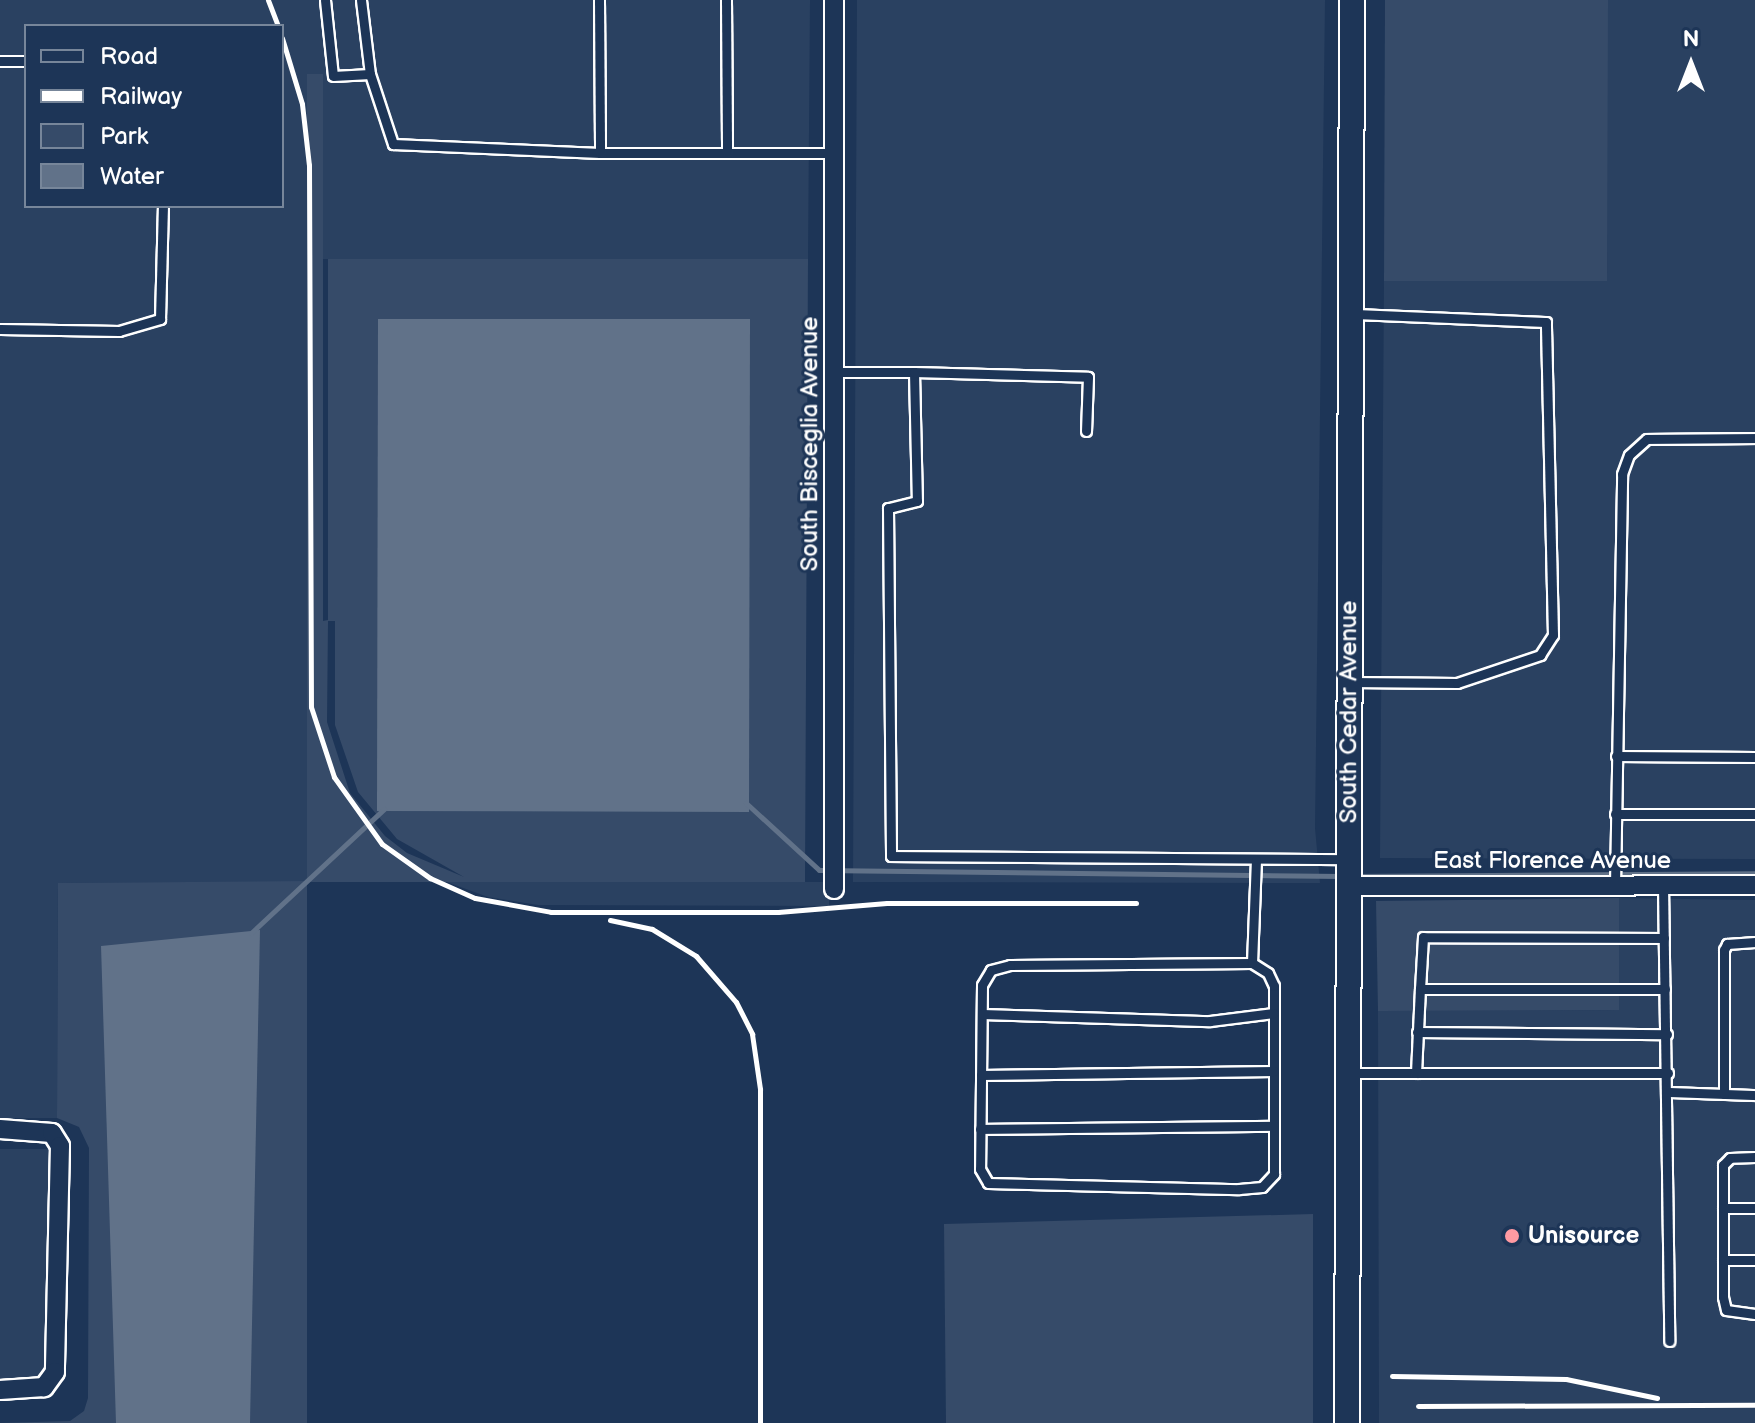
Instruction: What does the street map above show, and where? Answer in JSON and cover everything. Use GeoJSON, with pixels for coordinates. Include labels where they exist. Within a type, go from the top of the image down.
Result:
{"type":"FeatureCollection","features":[{"type":"Feature","properties":{"kind":"main road","name":"South Cedar Avenue"},"geometry":{"type":"LineString","coordinates":[[1347,1423],[1352,0]]}},
{"type":"Feature","properties":{"kind":"street","name":"South Bisceglia Avenue"},"geometry":{"type":"LineString","coordinates":[[834,0],[834,889]]}},
{"type":"Feature","properties":{"kind":"street","name":"East Florence Avenue"},"geometry":{"type":"LineString","coordinates":[[1349,886],[1755,885]]}},
{"type":"Feature","properties":{"kind":"street"},"geometry":{"type":"LineString","coordinates":[[0,1129],[52,1133],[60,1146],[55,1372],[44,1387],[0,1390]]}},
{"type":"Feature","properties":{"kind":"lane"},"geometry":{"type":"LineString","coordinates":[[325,0],[333,76],[370,74]]}},
{"type":"Feature","properties":{"kind":"lane"},"geometry":{"type":"LineString","coordinates":[[361,0],[370,74],[393,144],[600,153],[834,153]]}},
{"type":"Feature","properties":{"kind":"lane"},"geometry":{"type":"LineString","coordinates":[[599,0],[600,153]]}},
{"type":"Feature","properties":{"kind":"lane"},"geometry":{"type":"LineString","coordinates":[[726,0],[727,153]]}},
{"type":"Feature","properties":{"kind":"lane"},"geometry":{"type":"LineString","coordinates":[[0,61],[24,61]]}},
{"type":"Feature","properties":{"kind":"lane"},"geometry":{"type":"LineString","coordinates":[[0,329],[119,331],[160,319],[163,208]]}},
{"type":"Feature","properties":{"kind":"lane"},"geometry":{"type":"LineString","coordinates":[[1349,682],[1457,683],[1540,655],[1553,635],[1546,322],[1351,314]]}},
{"type":"Feature","properties":{"kind":"lane"},"geometry":{"type":"LineString","coordinates":[[834,372],[1088,377],[1086,431]]}},
{"type":"Feature","properties":{"kind":"lane"},"geometry":{"type":"LineString","coordinates":[[914,372],[917,501],[888,508],[891,856],[1349,859]]}},
{"type":"Feature","properties":{"kind":"lane"},"geometry":{"type":"LineString","coordinates":[[1615,885],[1622,474],[1629,455],[1647,439],[1755,438]]}},
{"type":"Feature","properties":{"kind":"lane"},"geometry":{"type":"LineString","coordinates":[[1616,756],[1755,757]]}},
{"type":"Feature","properties":{"kind":"lane"},"geometry":{"type":"LineString","coordinates":[[1615,814],[1755,814]]}},
{"type":"Feature","properties":{"kind":"lane"},"geometry":{"type":"LineString","coordinates":[[1252,963],[1256,860]]}},
{"type":"Feature","properties":{"kind":"lane"},"geometry":{"type":"LineString","coordinates":[[1663,885],[1668,1073],[1669,1341]]}},
{"type":"Feature","properties":{"kind":"lane"},"geometry":{"type":"LineString","coordinates":[[1416,1073],[1423,937],[1664,938]]}},
{"type":"Feature","properties":{"kind":"lane"},"geometry":{"type":"LineString","coordinates":[[1724,1094],[1724,950],[1727,944],[1755,942]]}},
{"type":"Feature","properties":{"kind":"lane"},"geometry":{"type":"LineString","coordinates":[[1252,963],[1268,973],[1274,1013],[1274,1174],[1262,1187],[997,1187],[988,1183],[980,1169],[982,985],[991,970],[1010,965],[1252,963]]}},
{"type":"Feature","properties":{"kind":"lane"},"geometry":{"type":"LineString","coordinates":[[1420,989],[1665,989]]}},
{"type":"Feature","properties":{"kind":"lane"},"geometry":{"type":"LineString","coordinates":[[982,1014],[1210,1021],[1274,1013]]}},
{"type":"Feature","properties":{"kind":"lane"},"geometry":{"type":"LineString","coordinates":[[1417,1032],[1667,1034]]}},
{"type":"Feature","properties":{"kind":"lane"},"geometry":{"type":"LineString","coordinates":[[981,1075],[1274,1071]]}},
{"type":"Feature","properties":{"kind":"lane"},"geometry":{"type":"LineString","coordinates":[[1347,1073],[1668,1073]]}},
{"type":"Feature","properties":{"kind":"lane"},"geometry":{"type":"LineString","coordinates":[[1667,1092],[1755,1095]]}},
{"type":"Feature","properties":{"kind":"lane"},"geometry":{"type":"LineString","coordinates":[[980,1129],[1274,1126]]}},
{"type":"Feature","properties":{"kind":"lane"},"geometry":{"type":"LineString","coordinates":[[1755,1157],[1730,1158],[1723,1165],[1726,1310],[1755,1314]]}},
{"type":"Feature","properties":{"kind":"lane"},"geometry":{"type":"LineString","coordinates":[[1723,1208],[1755,1208]]}},
{"type":"Feature","properties":{"kind":"lane"},"geometry":{"type":"LineString","coordinates":[[1723,1260],[1755,1260]]}},
{"type":"Feature","properties":{"kind":"shaded area"},"geometry":{"type":"Polygon","coordinates":[[[0,0],[810,0],[808,259],[323,259],[323,75],[307,74],[307,882],[58,883],[57,1118],[0,1118],[0,0]]]}},
{"type":"Feature","properties":{"kind":"shaded area"},"geometry":{"type":"Polygon","coordinates":[[[857,0],[1325,0],[1315,828],[1320,883],[853,882],[857,0]]]}},
{"type":"Feature","properties":{"kind":"shaded area"},"geometry":{"type":"Polygon","coordinates":[[[1607,0],[1755,0],[1755,859],[1380,858],[1384,281],[1606,281],[1607,0]]]}},
{"type":"Feature","properties":{"kind":"shaded area"},"geometry":{"type":"Polygon","coordinates":[[[444,881],[829,882],[829,906],[538,905],[488,897],[444,881]]]}},
{"type":"Feature","properties":{"kind":"shaded area"},"geometry":{"type":"Polygon","coordinates":[[[1619,898],[1755,900],[1755,1423],[1379,1423],[1378,1011],[1618,1010],[1619,898]]]}},
{"type":"Feature","properties":{"kind":"shaded area"},"geometry":{"type":"Polygon","coordinates":[[[0,1149],[57,1149],[56,1380],[0,1380],[0,1149]]]}},
{"type":"Feature","properties":{"kind":"green space"},"geometry":{"type":"Polygon","coordinates":[[[1385,0],[1608,0],[1607,281],[1384,281],[1385,0]]]}},
{"type":"Feature","properties":{"kind":"green space"},"geometry":{"type":"Polygon","coordinates":[[[307,74],[323,74],[323,621],[328,620],[328,259],[808,259],[805,882],[307,882],[307,1423],[0,1423],[70,1421],[84,1411],[88,1398],[89,1148],[79,1127],[57,1118],[58,883],[307,881],[307,74]],[[328,621],[327,722],[350,793],[385,836],[407,853],[464,877],[397,839],[358,792],[335,725],[335,621],[328,621]]]}},
{"type":"Feature","properties":{"kind":"green space"},"geometry":{"type":"Polygon","coordinates":[[[1619,898],[1619,1010],[1378,1011],[1376,901],[1619,898]]]}},
{"type":"Feature","properties":{"kind":"green space"},"geometry":{"type":"Polygon","coordinates":[[[1313,1214],[1313,1423],[946,1423],[944,1224],[1313,1214]]]}},
{"type":"Feature","properties":{"kind":"water"},"geometry":{"type":"Polygon","coordinates":[[[378,319],[750,319],[749,812],[377,811],[378,319]]]}},
{"type":"Feature","properties":{"kind":"water"},"geometry":{"type":"Polygon","coordinates":[[[260,930],[250,1423],[116,1423],[101,946],[260,930]]]}},
{"type":"Feature","properties":{"kind":"waterway"},"geometry":{"type":"LineString","coordinates":[[746,803],[819,870],[1342,876]]}},
{"type":"Feature","properties":{"kind":"waterway"},"geometry":{"type":"LineString","coordinates":[[251,933],[384,809]]}},
{"type":"Feature","properties":{"kind":"waterway"},"geometry":{"type":"LineString","coordinates":[[1356,876],[1755,873]]}},
{"type":"Feature","properties":{"kind":"railway"},"geometry":{"type":"LineString","coordinates":[[268,0],[277,24]]}},
{"type":"Feature","properties":{"kind":"railway"},"geometry":{"type":"LineString","coordinates":[[284,45],[302,104],[309,165],[311,707],[334,777],[382,844],[430,878],[475,898],[551,912],[778,912],[887,903],[1136,903]]}},
{"type":"Feature","properties":{"kind":"railway"},"geometry":{"type":"LineString","coordinates":[[610,920],[652,929],[696,956],[736,1002],[752,1034],[760,1089],[760,1423]]}},
{"type":"Feature","properties":{"kind":"railway"},"geometry":{"type":"LineString","coordinates":[[1392,1376],[1566,1379],[1657,1398]]}},
{"type":"Feature","properties":{"kind":"railway"},"geometry":{"type":"LineString","coordinates":[[1418,1406],[1755,1405]]}},
{"type":"Feature","properties":{"kind":"place","name":"Unisource"},"geometry":{"type":"Point","coordinates":[1512,1236]}}]}
